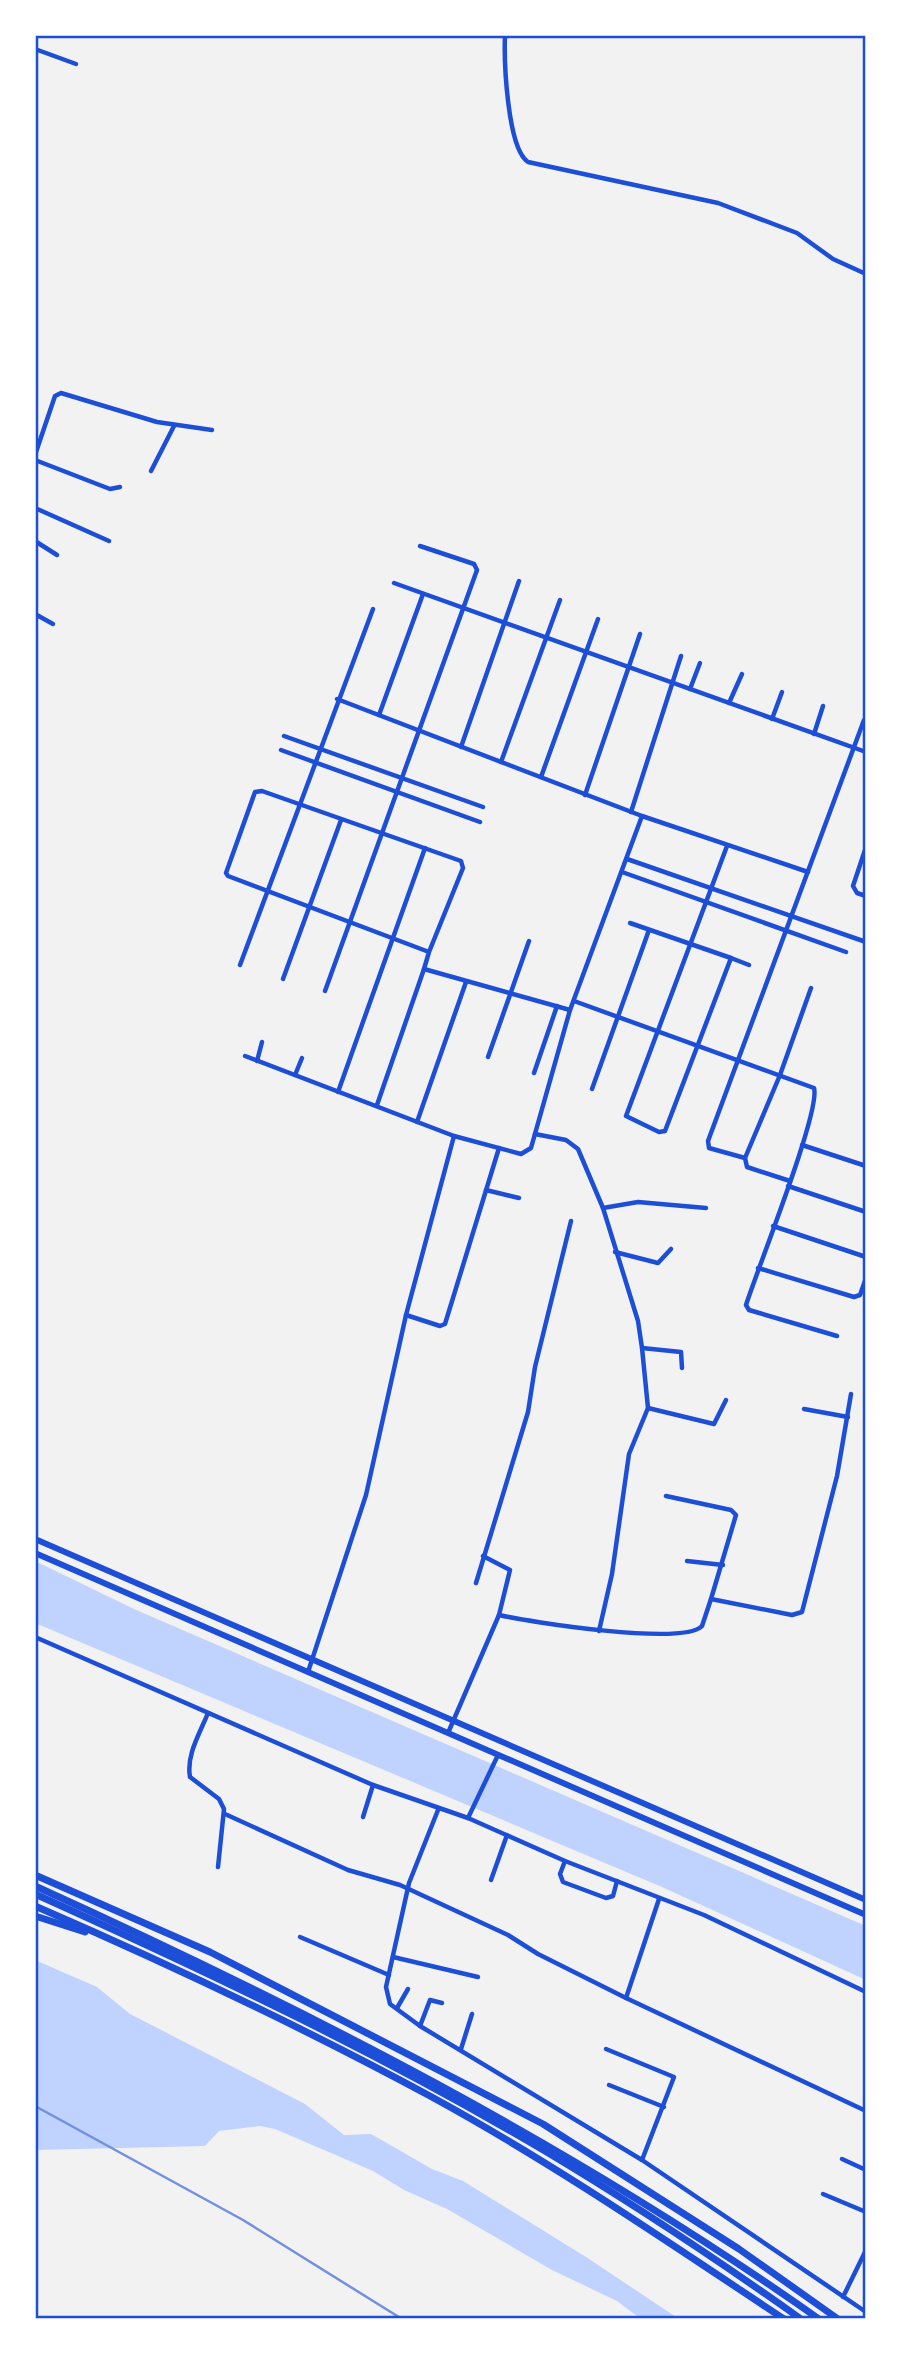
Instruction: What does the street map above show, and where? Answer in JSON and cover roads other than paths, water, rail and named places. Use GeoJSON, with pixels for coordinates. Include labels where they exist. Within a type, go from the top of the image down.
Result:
{"type":"FeatureCollection","features":[{"type":"Feature","properties":{"kind":"highway"},"geometry":{"type":"LineString","coordinates":[[35,1875],[210,1952],[543,2124],[739,2249],[838,2319]]}},
{"type":"Feature","properties":{"kind":"highway"},"geometry":{"type":"LineString","coordinates":[[35,1886],[196,1959],[351,2035],[565,2155],[747,2268],[819,2319]]}},
{"type":"Feature","properties":{"kind":"highway"},"geometry":{"type":"LineString","coordinates":[[35,1894],[196,1967],[280,2009],[545,2151],[742,2277],[801,2319]]}},
{"type":"Feature","properties":{"kind":"highway"},"geometry":{"type":"LineString","coordinates":[[35,1906],[298,2027],[431,2097],[551,2167],[784,2319]]}},
{"type":"Feature","properties":{"kind":"highway"},"geometry":{"type":"LineString","coordinates":[[35,1916],[119,1943]]}},
{"type":"Feature","properties":{"kind":"main road"},"geometry":{"type":"LineString","coordinates":[[35,1539],[866,1900]]}},
{"type":"Feature","properties":{"kind":"main road"},"geometry":{"type":"LineString","coordinates":[[35,1553],[866,1914]]}},
{"type":"Feature","properties":{"kind":"street"},"geometry":{"type":"LineString","coordinates":[[505,35],[507,97],[518,149],[527,162],[718,203],[797,233],[833,259],[866,274]]}},
{"type":"Feature","properties":{"kind":"street"},"geometry":{"type":"LineString","coordinates":[[35,49],[76,64]]}},
{"type":"Feature","properties":{"kind":"street"},"geometry":{"type":"LineString","coordinates":[[120,487],[110,489],[35,458],[55,397],[61,393],[174,426],[212,430]]}},
{"type":"Feature","properties":{"kind":"street"},"geometry":{"type":"LineString","coordinates":[[151,471],[174,426]]}},
{"type":"Feature","properties":{"kind":"street"},"geometry":{"type":"LineString","coordinates":[[35,509],[109,541]]}},
{"type":"Feature","properties":{"kind":"street"},"geometry":{"type":"LineString","coordinates":[[35,541],[57,555]]}},
{"type":"Feature","properties":{"kind":"street"},"geometry":{"type":"LineString","coordinates":[[325,991],[421,732],[476,566],[420,546]]}},
{"type":"Feature","properties":{"kind":"street"},"geometry":{"type":"LineString","coordinates":[[461,747],[519,581]]}},
{"type":"Feature","properties":{"kind":"street"},"geometry":{"type":"LineString","coordinates":[[394,583],[866,752]]}},
{"type":"Feature","properties":{"kind":"street"},"geometry":{"type":"LineString","coordinates":[[379,715],[422,594]]}},
{"type":"Feature","properties":{"kind":"street"},"geometry":{"type":"LineString","coordinates":[[501,762],[560,600]]}},
{"type":"Feature","properties":{"kind":"street"},"geometry":{"type":"LineString","coordinates":[[240,965],[337,699],[373,609]]}},
{"type":"Feature","properties":{"kind":"street"},"geometry":{"type":"LineString","coordinates":[[35,614],[53,624]]}},
{"type":"Feature","properties":{"kind":"street"},"geometry":{"type":"LineString","coordinates":[[541,778],[598,619]]}},
{"type":"Feature","properties":{"kind":"street"},"geometry":{"type":"LineString","coordinates":[[586,795],[640,634]]}},
{"type":"Feature","properties":{"kind":"street"},"geometry":{"type":"LineString","coordinates":[[631,812],[681,656]]}},
{"type":"Feature","properties":{"kind":"street"},"geometry":{"type":"LineString","coordinates":[[690,689],[700,663]]}},
{"type":"Feature","properties":{"kind":"street"},"geometry":{"type":"LineString","coordinates":[[729,703],[742,674]]}},
{"type":"Feature","properties":{"kind":"street"},"geometry":{"type":"LineString","coordinates":[[772,719],[782,692]]}},
{"type":"Feature","properties":{"kind":"street"},"geometry":{"type":"LineString","coordinates":[[337,699],[631,812],[808,873]]}},
{"type":"Feature","properties":{"kind":"street"},"geometry":{"type":"LineString","coordinates":[[814,734],[823,706]]}},
{"type":"Feature","properties":{"kind":"street"},"geometry":{"type":"LineString","coordinates":[[746,1158],[709,1148],[707,1144],[864,720]]}},
{"type":"Feature","properties":{"kind":"street"},"geometry":{"type":"LineString","coordinates":[[284,736],[483,807]]}},
{"type":"Feature","properties":{"kind":"street"},"geometry":{"type":"LineString","coordinates":[[281,750],[480,822]]}},
{"type":"Feature","properties":{"kind":"street"},"geometry":{"type":"LineString","coordinates":[[377,1105],[429,952],[463,866],[459,859],[299,804],[255,792],[226,873],[231,878],[429,952]]}},
{"type":"Feature","properties":{"kind":"street"},"geometry":{"type":"LineString","coordinates":[[245,1056],[454,1136],[527,1152],[535,1134],[570,1010],[642,816]]}},
{"type":"Feature","properties":{"kind":"street"},"geometry":{"type":"LineString","coordinates":[[284,979],[341,820]]}},
{"type":"Feature","properties":{"kind":"street"},"geometry":{"type":"LineString","coordinates":[[727,846],[626,1115],[659,1132],[665,1131],[731,958]]}},
{"type":"Feature","properties":{"kind":"street"},"geometry":{"type":"LineString","coordinates":[[866,847],[853,883],[855,891],[866,896]]}},
{"type":"Feature","properties":{"kind":"street"},"geometry":{"type":"LineString","coordinates":[[338,1092],[391,937],[425,848]]}},
{"type":"Feature","properties":{"kind":"street"},"geometry":{"type":"LineString","coordinates":[[627,859],[866,942]]}},
{"type":"Feature","properties":{"kind":"street"},"geometry":{"type":"LineString","coordinates":[[622,873],[846,952]]}},
{"type":"Feature","properties":{"kind":"street"},"geometry":{"type":"LineString","coordinates":[[630,923],[749,965]]}},
{"type":"Feature","properties":{"kind":"street"},"geometry":{"type":"LineString","coordinates":[[592,1089],[649,930]]}},
{"type":"Feature","properties":{"kind":"street"},"geometry":{"type":"LineString","coordinates":[[488,1057],[529,941]]}},
{"type":"Feature","properties":{"kind":"street"},"geometry":{"type":"LineString","coordinates":[[424,969],[570,1010]]}},
{"type":"Feature","properties":{"kind":"street"},"geometry":{"type":"LineString","coordinates":[[417,1122],[466,982]]}},
{"type":"Feature","properties":{"kind":"street"},"geometry":{"type":"LineString","coordinates":[[811,988],[780,1075],[746,1158],[747,1167],[866,1212]]}},
{"type":"Feature","properties":{"kind":"street"},"geometry":{"type":"LineString","coordinates":[[574,1001],[700,1045],[815,1090],[802,1145],[746,1305],[748,1309],[837,1336]]}},
{"type":"Feature","properties":{"kind":"street"},"geometry":{"type":"LineString","coordinates":[[534,1073],[557,1006]]}},
{"type":"Feature","properties":{"kind":"street"},"geometry":{"type":"LineString","coordinates":[[257,1060],[262,1042]]}},
{"type":"Feature","properties":{"kind":"street"},"geometry":{"type":"LineString","coordinates":[[296,1076],[302,1058]]}},
{"type":"Feature","properties":{"kind":"street"},"geometry":{"type":"LineString","coordinates":[[535,1134],[566,1140],[578,1149],[603,1208],[614,1252],[638,1321],[642,1348],[648,1408],[629,1454],[612,1574],[598,1631]]}},
{"type":"Feature","properties":{"kind":"street"},"geometry":{"type":"LineString","coordinates":[[308,1672],[366,1495],[406,1315],[454,1136]]}},
{"type":"Feature","properties":{"kind":"street"},"geometry":{"type":"LineString","coordinates":[[802,1145],[866,1166]]}},
{"type":"Feature","properties":{"kind":"street"},"geometry":{"type":"LineString","coordinates":[[406,1315],[440,1326],[445,1324],[499,1148]]}},
{"type":"Feature","properties":{"kind":"street"},"geometry":{"type":"LineString","coordinates":[[486,1190],[519,1198]]}},
{"type":"Feature","properties":{"kind":"street"},"geometry":{"type":"LineString","coordinates":[[603,1208],[638,1202],[706,1208]]}},
{"type":"Feature","properties":{"kind":"street"},"geometry":{"type":"LineString","coordinates":[[476,1583],[528,1412],[535,1367],[571,1221]]}},
{"type":"Feature","properties":{"kind":"street"},"geometry":{"type":"LineString","coordinates":[[773,1226],[866,1257]]}},
{"type":"Feature","properties":{"kind":"street"},"geometry":{"type":"LineString","coordinates":[[614,1252],[658,1263],[671,1250]]}},
{"type":"Feature","properties":{"kind":"street"},"geometry":{"type":"LineString","coordinates":[[758,1268],[854,1297],[860,1295],[866,1278]]}},
{"type":"Feature","properties":{"kind":"street"},"geometry":{"type":"LineString","coordinates":[[642,1348],[681,1352],[682,1368]]}},
{"type":"Feature","properties":{"kind":"street"},"geometry":{"type":"LineString","coordinates":[[711,1599],[797,1615],[805,1609],[851,1394]]}},
{"type":"Feature","properties":{"kind":"street"},"geometry":{"type":"LineString","coordinates":[[648,1408],[714,1424],[726,1400]]}},
{"type":"Feature","properties":{"kind":"street"},"geometry":{"type":"LineString","coordinates":[[804,1409],[848,1417]]}},
{"type":"Feature","properties":{"kind":"street"},"geometry":{"type":"LineString","coordinates":[[499,1615],[535,1624],[598,1631],[696,1631],[702,1626],[737,1517],[735,1512],[666,1496]]}},
{"type":"Feature","properties":{"kind":"street"},"geometry":{"type":"LineString","coordinates":[[448,1733],[499,1615],[510,1570],[483,1556]]}},
{"type":"Feature","properties":{"kind":"street"},"geometry":{"type":"LineString","coordinates":[[687,1561],[723,1565]]}},
{"type":"Feature","properties":{"kind":"street"},"geometry":{"type":"LineString","coordinates":[[35,1637],[373,1785],[468,1818],[565,1861],[704,1915],[866,1992]]}},
{"type":"Feature","properties":{"kind":"street"},"geometry":{"type":"LineString","coordinates":[[208,1713],[190,1756],[188,1770],[194,1781],[219,1799],[225,1814],[218,1867]]}},
{"type":"Feature","properties":{"kind":"street"},"geometry":{"type":"LineString","coordinates":[[468,1818],[498,1755]]}},
{"type":"Feature","properties":{"kind":"street"},"geometry":{"type":"LineString","coordinates":[[363,1817],[373,1785]]}},
{"type":"Feature","properties":{"kind":"street"},"geometry":{"type":"LineString","coordinates":[[439,1810],[408,1890],[389,1976],[388,2000],[420,2026],[642,2160],[866,2312]]}},
{"type":"Feature","properties":{"kind":"street"},"geometry":{"type":"LineString","coordinates":[[225,1814],[348,1870],[408,1890],[508,1935],[538,1954],[626,1998],[866,2111]]}},
{"type":"Feature","properties":{"kind":"street"},"geometry":{"type":"LineString","coordinates":[[491,1880],[507,1835]]}},
{"type":"Feature","properties":{"kind":"street"},"geometry":{"type":"LineString","coordinates":[[565,1861],[560,1874],[563,1882],[606,1898],[613,1896],[617,1881]]}},
{"type":"Feature","properties":{"kind":"street"},"geometry":{"type":"LineString","coordinates":[[626,1998],[659,1899]]}},
{"type":"Feature","properties":{"kind":"street"},"geometry":{"type":"LineString","coordinates":[[300,1937],[389,1976]]}},
{"type":"Feature","properties":{"kind":"street"},"geometry":{"type":"LineString","coordinates":[[393,1957],[478,1977]]}},
{"type":"Feature","properties":{"kind":"street"},"geometry":{"type":"LineString","coordinates":[[397,2008],[408,1989]]}},
{"type":"Feature","properties":{"kind":"street"},"geometry":{"type":"LineString","coordinates":[[420,2026],[430,2000],[442,2003]]}},
{"type":"Feature","properties":{"kind":"street"},"geometry":{"type":"LineString","coordinates":[[461,2049],[472,2014]]}},
{"type":"Feature","properties":{"kind":"street"},"geometry":{"type":"LineString","coordinates":[[606,2049],[674,2077],[642,2160]]}},
{"type":"Feature","properties":{"kind":"street"},"geometry":{"type":"LineString","coordinates":[[609,2085],[664,2107]]}},
{"type":"Feature","properties":{"kind":"street"},"geometry":{"type":"LineString","coordinates":[[842,2159],[866,2170]]}},
{"type":"Feature","properties":{"kind":"street"},"geometry":{"type":"LineString","coordinates":[[823,2194],[866,2212]]}},
{"type":"Feature","properties":{"kind":"street"},"geometry":{"type":"LineString","coordinates":[[843,2297],[866,2250]]}},
{"type":"Feature","properties":{"kind":"water"},"geometry":{"type":"Polygon","coordinates":[[[35,1561],[134,1609],[866,1926],[866,1980],[662,1887],[35,1623],[35,1561]]]}},
{"type":"Feature","properties":{"kind":"water"},"geometry":{"type":"Polygon","coordinates":[[[35,1960],[97,1987],[130,2014],[305,2104],[344,2135],[371,2134],[432,2169],[463,2181],[586,2257],[679,2319],[641,2319],[617,2301],[552,2270],[447,2209],[404,2190],[373,2171],[275,2129],[260,2126],[219,2131],[205,2146],[35,2150],[35,1960]]]}},
{"type":"Feature","properties":{"kind":"railway"},"geometry":{"type":"LineString","coordinates":[[35,2106],[243,2220],[402,2319]]}}]}
